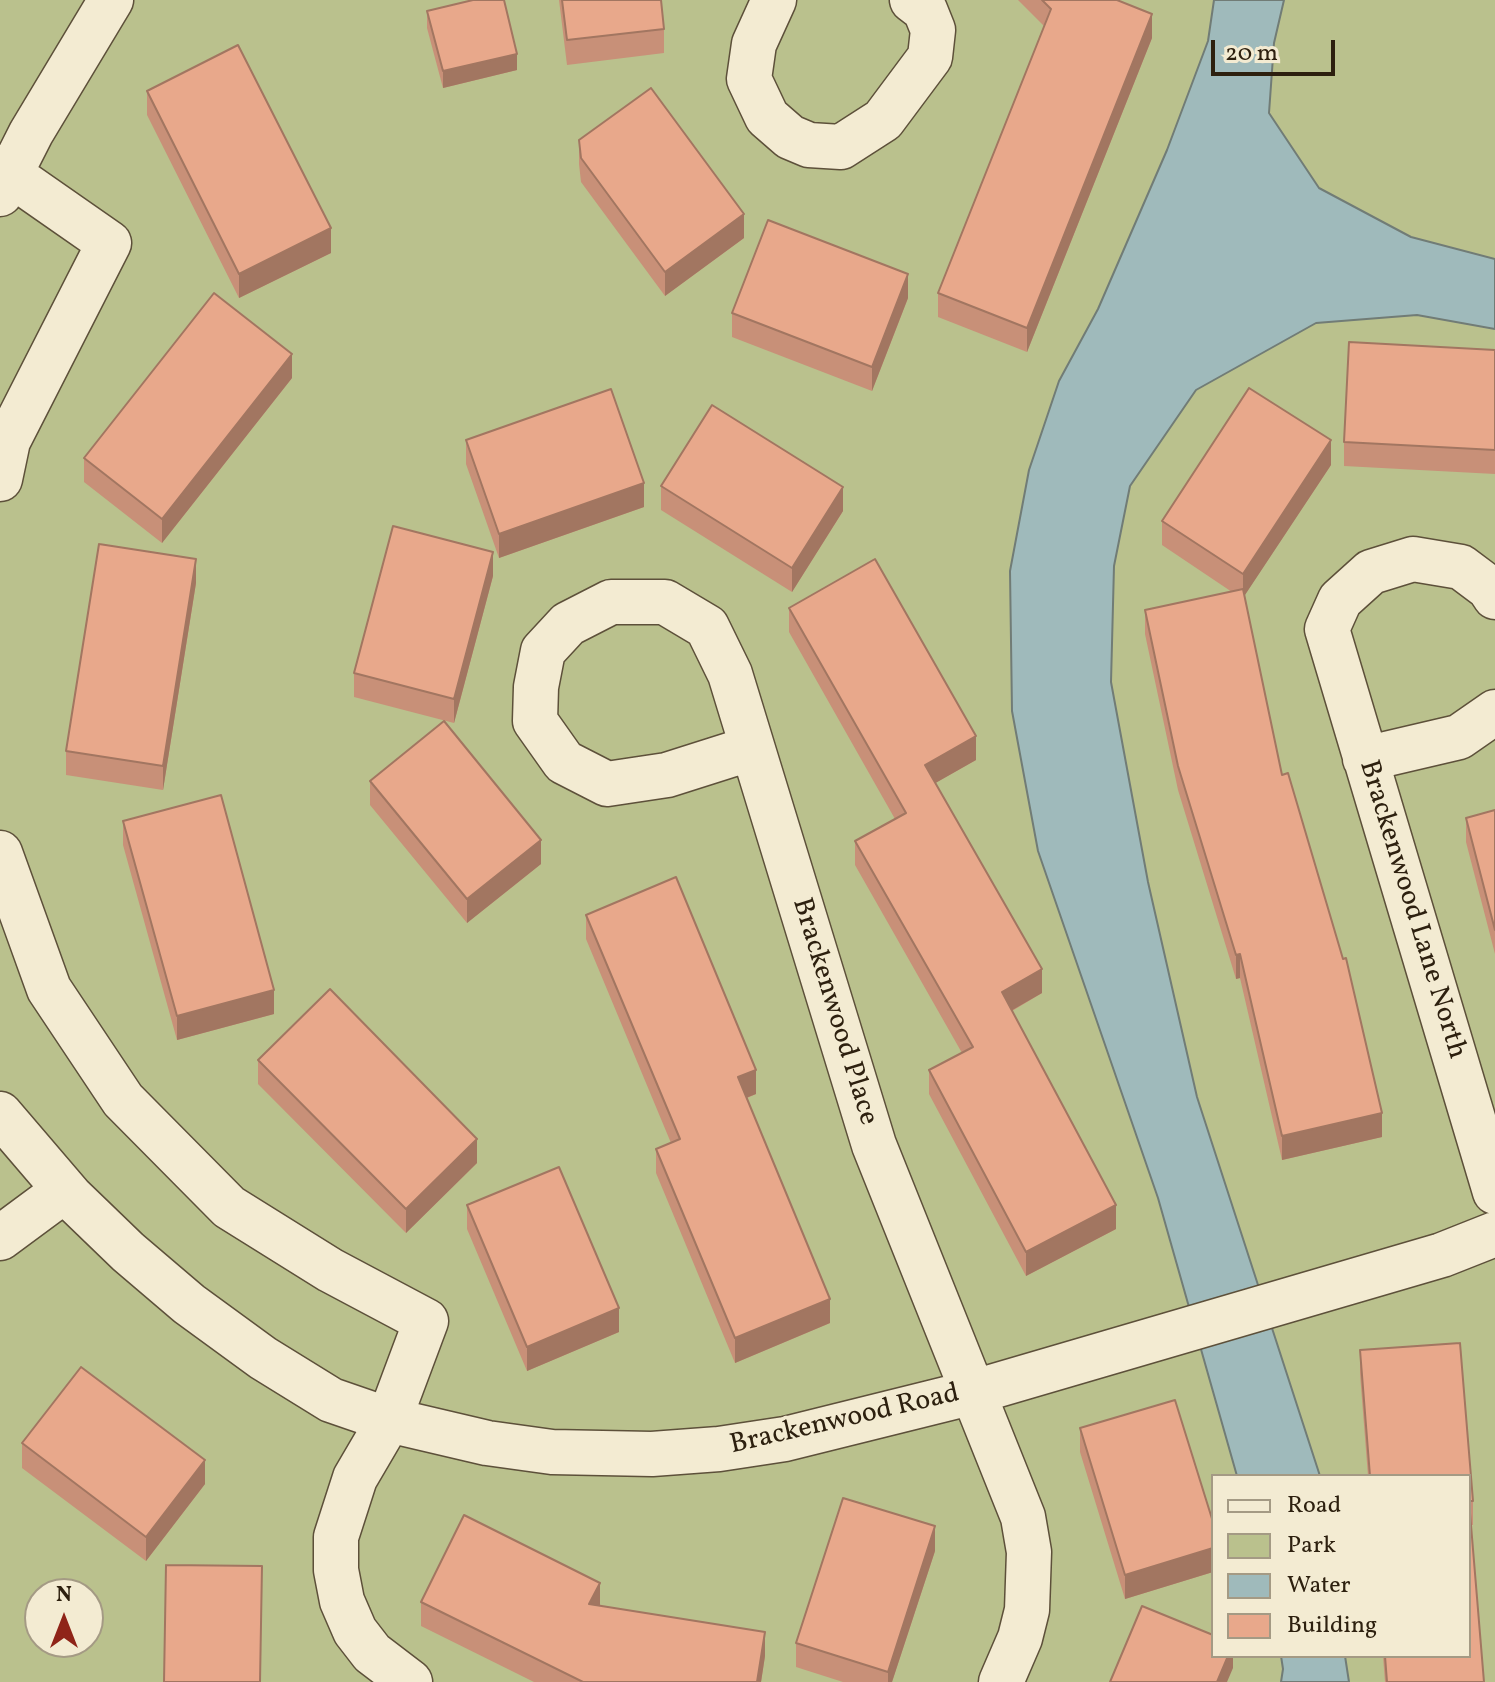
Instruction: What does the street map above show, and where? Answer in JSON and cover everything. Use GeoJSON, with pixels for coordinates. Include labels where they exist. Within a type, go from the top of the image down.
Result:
{"type":"FeatureCollection","features":[{"type":"Feature","properties":{"kind":"street"},"geometry":{"type":"LineString","coordinates":[[0,479],[8,441],[109,243],[4,178],[111,0]]}},
{"type":"Feature","properties":{"kind":"street"},"geometry":{"type":"LineString","coordinates":[[774,0],[754,44],[749,79],[767,117],[790,137],[809,145],[841,147],[883,120],[930,57],[933,30],[925,10],[912,0]]}},
{"type":"Feature","properties":{"kind":"street","name":"Brackenwood Lane North"},"geometry":{"type":"LineString","coordinates":[[1495,597],[1489,588],[1461,567],[1413,559],[1371,572],[1340,600],[1327,629],[1495,1192]]}},
{"type":"Feature","properties":{"kind":"street","name":"Brackenwood Place"},"geometry":{"type":"LineString","coordinates":[[752,748],[667,775],[607,784],[564,762],[535,721],[536,687],[543,651],[568,624],[611,602],[665,602],[707,627],[730,674],[874,1145],[1023,1517],[1029,1552],[1027,1610],[1020,1638],[1001,1682]]}},
{"type":"Feature","properties":{"kind":"street"},"geometry":{"type":"LineString","coordinates":[[1365,759],[1459,737],[1495,712]]}},
{"type":"Feature","properties":{"kind":"street"},"geometry":{"type":"LineString","coordinates":[[0,853],[49,989],[123,1100],[229,1207],[330,1270],[426,1321],[389,1420],[355,1478],[336,1537],[336,1570],[342,1601],[355,1631],[372,1653],[410,1682]]}},
{"type":"Feature","properties":{"kind":"street","name":"Brackenwood Road"},"geometry":{"type":"LineString","coordinates":[[0,1114],[65,1190],[128,1252],[189,1304],[263,1358],[331,1400],[389,1420],[487,1443],[552,1452],[652,1454],[719,1449],[785,1439],[1068,1365],[1442,1255],[1495,1234]]}},
{"type":"Feature","properties":{"kind":"street"},"geometry":{"type":"LineString","coordinates":[[0,1238],[65,1190]]}},
{"type":"Feature","properties":{"kind":"green space"},"geometry":{"type":"Polygon","coordinates":[[[0,0],[1495,0],[1495,1682],[0,1682],[0,0]]]}},
{"type":"Feature","properties":{"kind":"water"},"geometry":{"type":"Polygon","coordinates":[[[1214,0],[1284,0],[1274,43],[1269,113],[1319,188],[1411,237],[1495,259],[1495,329],[1417,315],[1316,323],[1196,390],[1130,486],[1114,566],[1111,682],[1148,882],[1197,1097],[1319,1474],[1236,1474],[1158,1198],[1038,851],[1012,711],[1010,571],[1029,470],[1059,381],[1098,309],[1167,150],[1208,41],[1214,0]]]}},
{"type":"Feature","properties":{"kind":"water"},"geometry":{"type":"Polygon","coordinates":[[[1281,1658],[1345,1658],[1349,1682],[1281,1682],[1281,1658]]]}},
{"type":"Feature","properties":{"kind":"building"},"geometry":{"type":"Polygon","coordinates":[[[473,0],[504,0],[517,54],[443,71],[427,11],[473,0]]]}},
{"type":"Feature","properties":{"kind":"building"},"geometry":{"type":"Polygon","coordinates":[[[562,0],[661,0],[664,29],[567,40],[562,0]]]}},
{"type":"Feature","properties":{"kind":"building"},"geometry":{"type":"Polygon","coordinates":[[[1042,0],[1117,0],[1152,14],[1027,328],[938,293],[1051,9],[1042,0]]]}},
{"type":"Feature","properties":{"kind":"building"},"geometry":{"type":"Polygon","coordinates":[[[238,45],[331,228],[239,274],[147,91],[238,45]]]}},
{"type":"Feature","properties":{"kind":"building"},"geometry":{"type":"Polygon","coordinates":[[[651,88],[744,214],[665,272],[581,158],[579,140],[651,88]]]}},
{"type":"Feature","properties":{"kind":"building"},"geometry":{"type":"Polygon","coordinates":[[[768,220],[908,274],[872,367],[732,313],[768,220]]]}},
{"type":"Feature","properties":{"kind":"building"},"geometry":{"type":"Polygon","coordinates":[[[214,293],[292,354],[162,519],[84,458],[214,293]]]}},
{"type":"Feature","properties":{"kind":"building"},"geometry":{"type":"Polygon","coordinates":[[[1349,342],[1495,350],[1495,450],[1344,442],[1349,342]]]}},
{"type":"Feature","properties":{"kind":"building"},"geometry":{"type":"Polygon","coordinates":[[[1249,388],[1331,440],[1243,574],[1162,521],[1249,388]]]}},
{"type":"Feature","properties":{"kind":"building"},"geometry":{"type":"Polygon","coordinates":[[[611,389],[644,483],[499,534],[466,440],[611,389]]]}},
{"type":"Feature","properties":{"kind":"building"},"geometry":{"type":"Polygon","coordinates":[[[712,405],[843,487],[792,568],[661,486],[712,405]]]}},
{"type":"Feature","properties":{"kind":"building"},"geometry":{"type":"Polygon","coordinates":[[[393,526],[493,552],[454,699],[354,673],[393,526]]]}},
{"type":"Feature","properties":{"kind":"building"},"geometry":{"type":"Polygon","coordinates":[[[99,544],[196,559],[163,766],[66,751],[99,544]]]}},
{"type":"Feature","properties":{"kind":"building"},"geometry":{"type":"Polygon","coordinates":[[[875,559],[976,736],[925,765],[1042,969],[1002,992],[1116,1205],[1026,1252],[929,1070],[973,1047],[855,841],[906,813],[789,608],[875,559]]]}},
{"type":"Feature","properties":{"kind":"building"},"geometry":{"type":"Polygon","coordinates":[[[1243,589],[1282,775],[1288,773],[1343,959],[1346,958],[1382,1113],[1282,1136],[1240,954],[1236,955],[1178,766],[1145,610],[1243,589]]]}},
{"type":"Feature","properties":{"kind":"building"},"geometry":{"type":"Polygon","coordinates":[[[444,721],[541,840],[467,899],[370,781],[444,721]]]}},
{"type":"Feature","properties":{"kind":"building"},"geometry":{"type":"Polygon","coordinates":[[[221,795],[274,990],[177,1016],[123,821],[221,795]]]}},
{"type":"Feature","properties":{"kind":"building"},"geometry":{"type":"Polygon","coordinates":[[[1495,810],[1495,930],[1466,818],[1495,810]]]}},
{"type":"Feature","properties":{"kind":"building"},"geometry":{"type":"Polygon","coordinates":[[[676,877],[756,1070],[738,1077],[830,1299],[735,1338],[656,1149],[680,1139],[586,915],[676,877]]]}},
{"type":"Feature","properties":{"kind":"building"},"geometry":{"type":"Polygon","coordinates":[[[330,989],[477,1139],[406,1209],[258,1060],[330,989]]]}},
{"type":"Feature","properties":{"kind":"building"},"geometry":{"type":"Polygon","coordinates":[[[559,1167],[619,1308],[527,1347],[467,1205],[559,1167]]]}},
{"type":"Feature","properties":{"kind":"building"},"geometry":{"type":"Polygon","coordinates":[[[1460,1343],[1471,1474],[1370,1474],[1360,1350],[1460,1343]]]}},
{"type":"Feature","properties":{"kind":"building"},"geometry":{"type":"Polygon","coordinates":[[[81,1367],[205,1460],[146,1537],[22,1443],[81,1367]]]}},
{"type":"Feature","properties":{"kind":"building"},"geometry":{"type":"Polygon","coordinates":[[[1175,1400],[1211,1516],[1211,1549],[1125,1575],[1080,1428],[1175,1400]]]}},
{"type":"Feature","properties":{"kind":"building"},"geometry":{"type":"Polygon","coordinates":[[[843,1498],[935,1526],[888,1672],[796,1643],[843,1498]]]}},
{"type":"Feature","properties":{"kind":"building"},"geometry":{"type":"Polygon","coordinates":[[[464,1515],[600,1583],[589,1604],[765,1632],[757,1682],[583,1682],[421,1602],[464,1515]]]}},
{"type":"Feature","properties":{"kind":"building"},"geometry":{"type":"Polygon","coordinates":[[[1471,1525],[1484,1682],[1387,1682],[1385,1658],[1471,1658],[1471,1525]]]}},
{"type":"Feature","properties":{"kind":"building"},"geometry":{"type":"Polygon","coordinates":[[[166,1565],[262,1566],[260,1682],[164,1682],[166,1565]]]}},
{"type":"Feature","properties":{"kind":"building"},"geometry":{"type":"Polygon","coordinates":[[[1142,1606],[1211,1634],[1211,1658],[1227,1658],[1217,1682],[1110,1682],[1142,1606]]]}}]}
